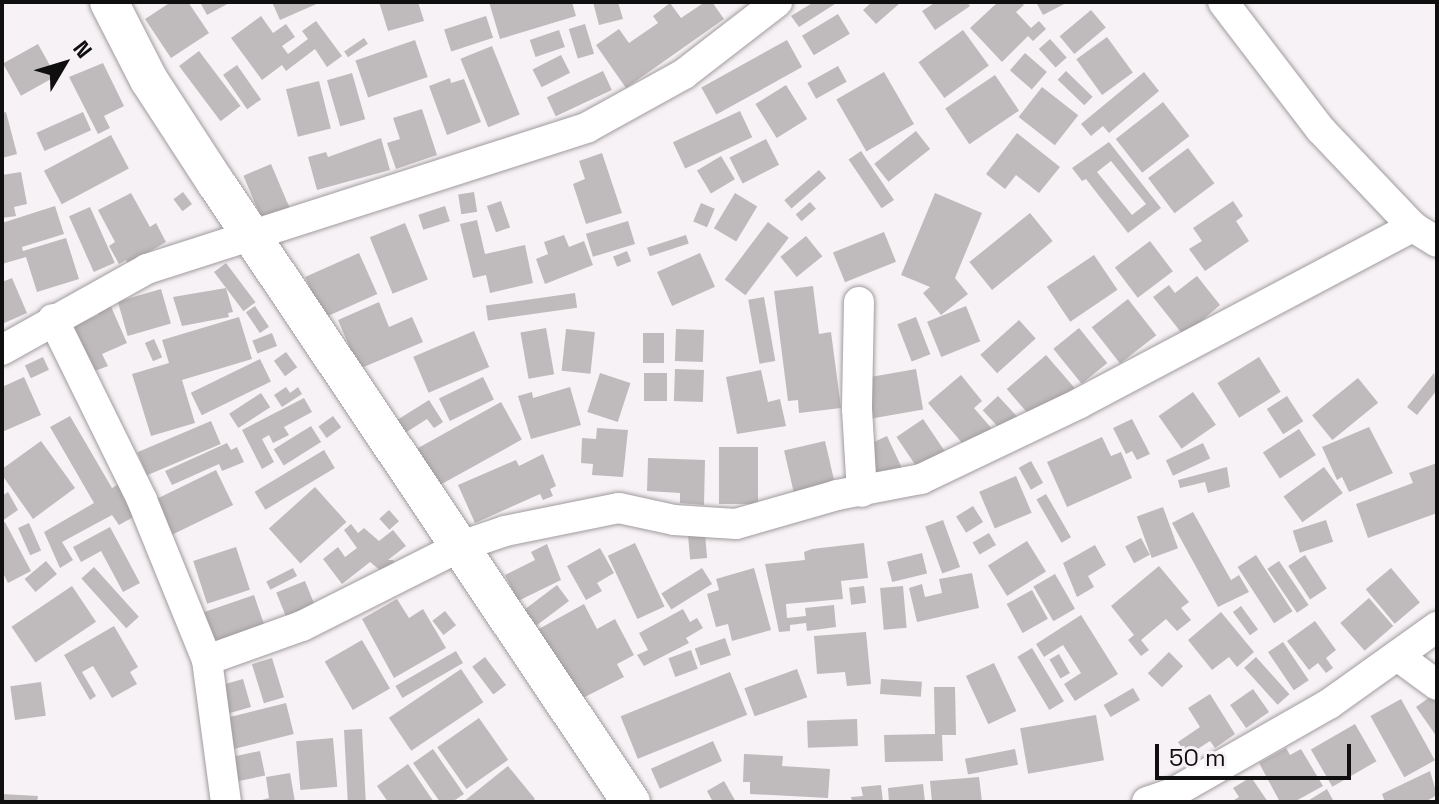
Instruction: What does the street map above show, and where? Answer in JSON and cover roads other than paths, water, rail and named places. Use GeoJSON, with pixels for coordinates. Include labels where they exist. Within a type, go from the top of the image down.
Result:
{"type":"FeatureCollection","features":[{"type":"Feature","properties":{"kind":"street"},"geometry":{"type":"LineString","coordinates":[[109,2],[149,80],[631,802]]}},
{"type":"Feature","properties":{"kind":"street"},"geometry":{"type":"LineString","coordinates":[[2,350],[147,269],[588,127],[684,74],[777,2]]}},
{"type":"Feature","properties":{"kind":"street"},"geometry":{"type":"LineString","coordinates":[[207,660],[302,626],[461,546],[505,531],[619,508],[674,520],[736,524],[837,495],[921,479],[1425,234],[1321,130],[1223,2]]}},
{"type":"Feature","properties":{"kind":"street"},"geometry":{"type":"LineString","coordinates":[[859,302],[857,409],[862,492]]}},
{"type":"Feature","properties":{"kind":"street"},"geometry":{"type":"LineString","coordinates":[[53,319],[142,500],[207,660],[226,802]]}},
{"type":"Feature","properties":{"kind":"street"},"geometry":{"type":"LineString","coordinates":[[1166,799],[1329,704],[1437,627]]}},
{"type":"Feature","properties":{"kind":"street"},"geometry":{"type":"LineString","coordinates":[[1399,657],[1437,685]]}}]}
